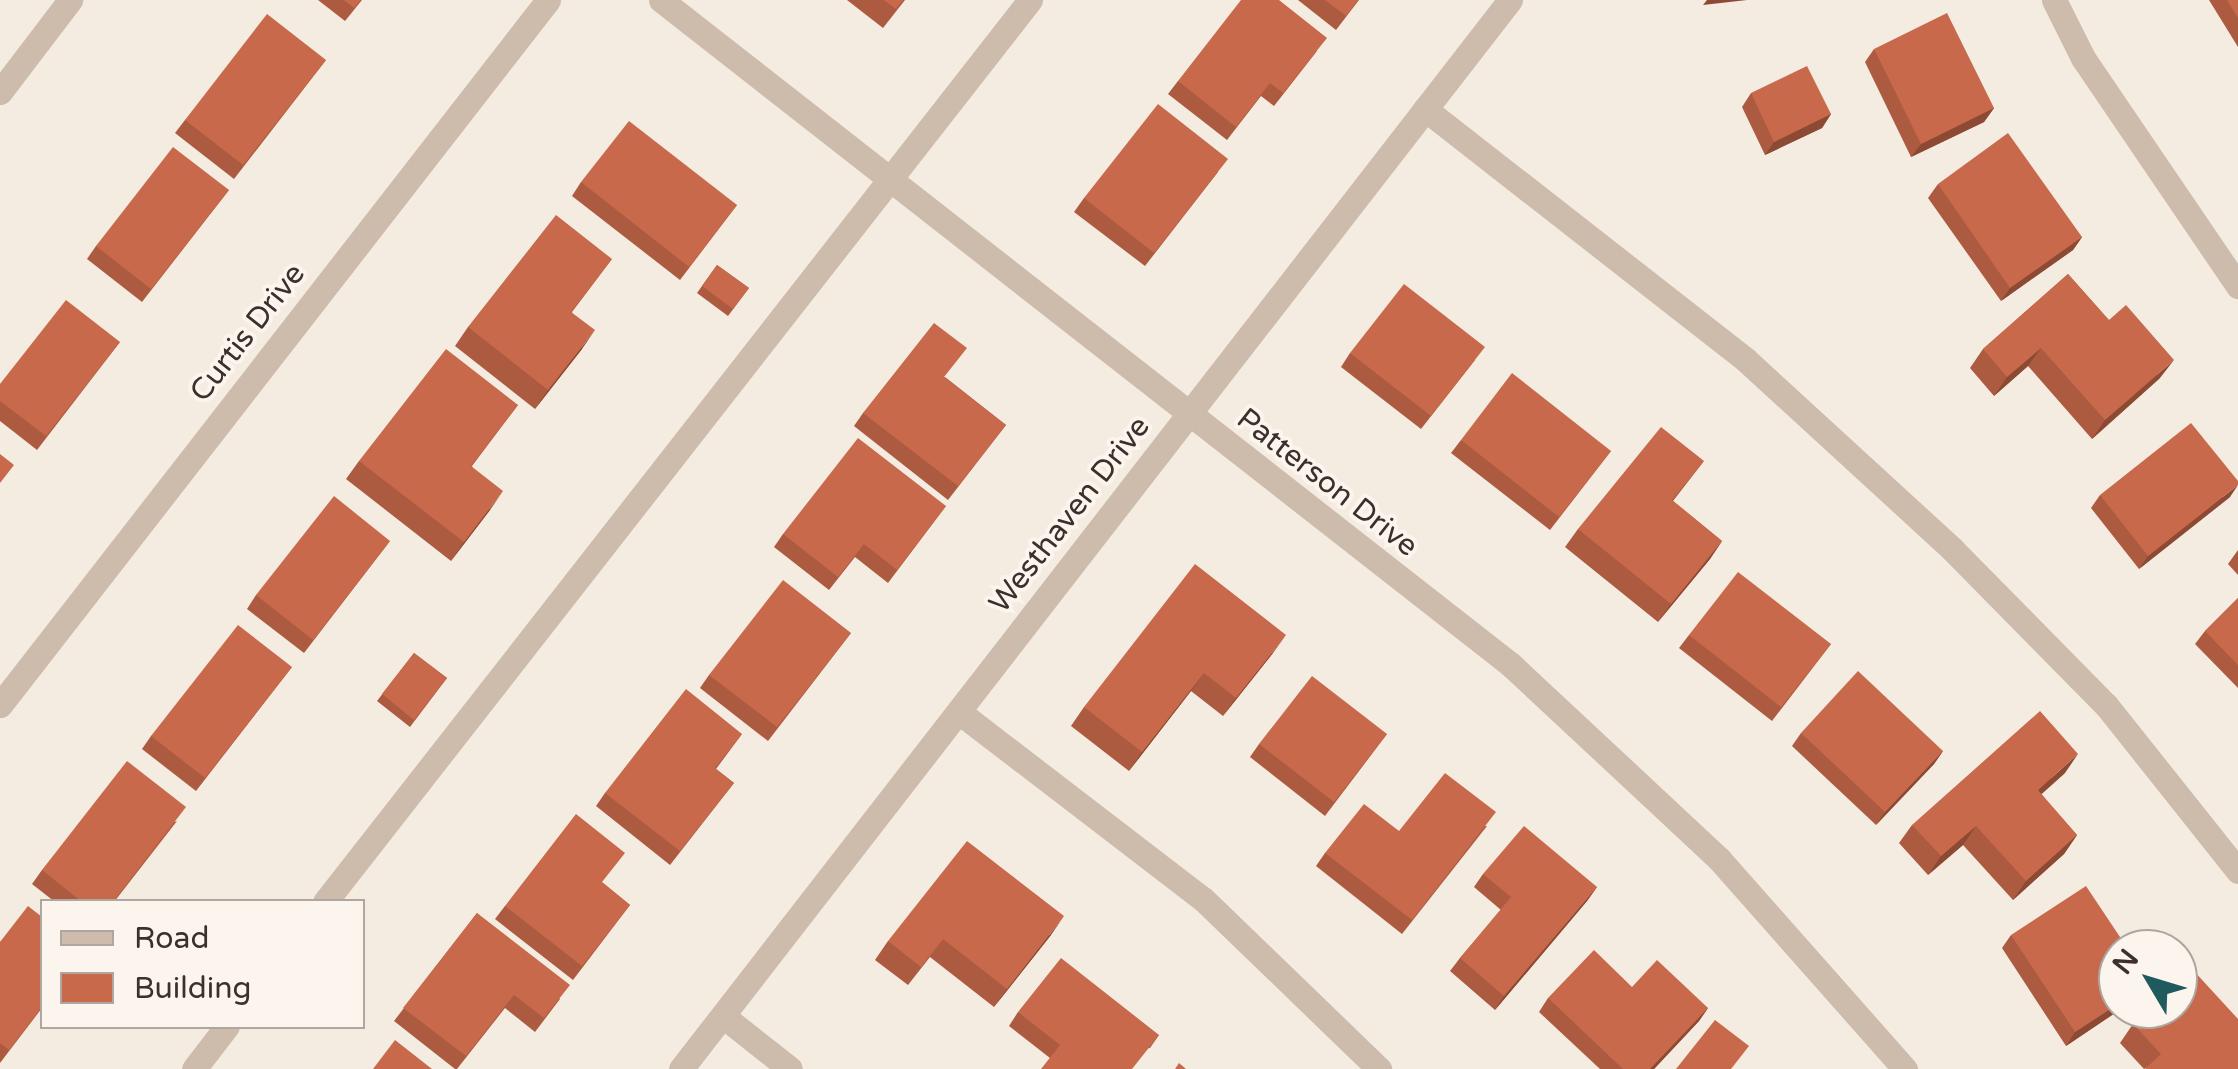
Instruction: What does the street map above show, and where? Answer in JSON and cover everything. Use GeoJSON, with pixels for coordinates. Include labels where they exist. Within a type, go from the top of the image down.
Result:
{"type":"FeatureCollection","features":[{"type":"Feature","properties":{"kind":"street"},"geometry":{"type":"LineString","coordinates":[[0,92],[70,0]]}},
{"type":"Feature","properties":{"kind":"street","name":"Curtis Drive"},"geometry":{"type":"LineString","coordinates":[[0,705],[548,0]]}},
{"type":"Feature","properties":{"kind":"street","name":"Patterson Drive"},"geometry":{"type":"LineString","coordinates":[[661,0],[1188,416],[1510,664],[1719,859],[1905,1069]]}},
{"type":"Feature","properties":{"kind":"street"},"geometry":{"type":"LineString","coordinates":[[327,899],[1030,0]]}},
{"type":"Feature","properties":{"kind":"street","name":"Westhaven Drive"},"geometry":{"type":"LineString","coordinates":[[681,1069],[1510,0]]}},
{"type":"Feature","properties":{"kind":"street"},"geometry":{"type":"LineString","coordinates":[[2054,0],[2083,58],[2238,286]]}},
{"type":"Feature","properties":{"kind":"street"},"geometry":{"type":"LineString","coordinates":[[1426,109],[1746,360],[1952,550],[2106,705],[2238,871]]}},
{"type":"Feature","properties":{"kind":"street"},"geometry":{"type":"LineString","coordinates":[[959,712],[1203,899],[1379,1069]]}},
{"type":"Feature","properties":{"kind":"street"},"geometry":{"type":"LineString","coordinates":[[723,1016],[790,1069]]}},
{"type":"Feature","properties":{"kind":"street"},"geometry":{"type":"LineString","coordinates":[[194,1069],[225,1029]]}},
{"type":"Feature","properties":{"kind":"building"},"geometry":{"type":"Polygon","coordinates":[[[344,0],[361,0],[354,8],[344,0]]]}},
{"type":"Feature","properties":{"kind":"building"},"geometry":{"type":"Polygon","coordinates":[[[884,0],[903,0],[896,9],[884,0]]]}},
{"type":"Feature","properties":{"kind":"building"},"geometry":{"type":"Polygon","coordinates":[[[1241,0],[1279,0],[1327,38],[1283,93],[1270,83],[1236,127],[1178,81],[1241,0]]]}},
{"type":"Feature","properties":{"kind":"building"},"geometry":{"type":"Polygon","coordinates":[[[1325,0],[1358,0],[1346,16],[1325,0]]]}},
{"type":"Feature","properties":{"kind":"building"},"geometry":{"type":"Polygon","coordinates":[[[2227,0],[2238,0],[2238,18],[2227,0]]]}},
{"type":"Feature","properties":{"kind":"building"},"geometry":{"type":"Polygon","coordinates":[[[1947,13],[1994,108],[1921,144],[1874,49],[1947,13]]]}},
{"type":"Feature","properties":{"kind":"building"},"geometry":{"type":"Polygon","coordinates":[[[267,14],[326,60],[243,165],[185,120],[267,14]]]}},
{"type":"Feature","properties":{"kind":"building"},"geometry":{"type":"Polygon","coordinates":[[[1807,66],[1831,114],[1774,142],[1751,93],[1807,66]]]}},
{"type":"Feature","properties":{"kind":"building"},"geometry":{"type":"Polygon","coordinates":[[[1158,104],[1228,159],[1154,253],[1084,198],[1158,104]]]}},
{"type":"Feature","properties":{"kind":"building"},"geometry":{"type":"Polygon","coordinates":[[[629,121],[737,205],[689,267],[581,182],[629,121]]]}},
{"type":"Feature","properties":{"kind":"building"},"geometry":{"type":"Polygon","coordinates":[[[2008,133],[2082,237],[2010,288],[1938,184],[2008,133]]]}},
{"type":"Feature","properties":{"kind":"building"},"geometry":{"type":"Polygon","coordinates":[[[173,147],[229,190],[151,289],[96,246],[173,147]]]}},
{"type":"Feature","properties":{"kind":"building"},"geometry":{"type":"Polygon","coordinates":[[[556,215],[612,259],[571,312],[595,330],[548,390],[468,327],[556,215]]]}},
{"type":"Feature","properties":{"kind":"building"},"geometry":{"type":"Polygon","coordinates":[[[717,265],[749,288],[733,309],[702,286],[717,265]]]}},
{"type":"Feature","properties":{"kind":"building"},"geometry":{"type":"Polygon","coordinates":[[[2068,274],[2109,320],[2126,305],[2174,360],[2105,420],[2041,348],[2007,377],[1983,349],[2068,274]]]}},
{"type":"Feature","properties":{"kind":"building"},"geometry":{"type":"Polygon","coordinates":[[[1404,284],[1485,347],[1431,416],[1350,353],[1404,284]]]}},
{"type":"Feature","properties":{"kind":"building"},"geometry":{"type":"Polygon","coordinates":[[[66,300],[120,342],[46,436],[0,401],[0,384],[66,300]]]}},
{"type":"Feature","properties":{"kind":"building"},"geometry":{"type":"Polygon","coordinates":[[[934,323],[967,348],[944,377],[1006,425],[958,486],[863,413],[934,323]]]}},
{"type":"Feature","properties":{"kind":"building"},"geometry":{"type":"Polygon","coordinates":[[[446,349],[518,405],[471,466],[503,491],[464,542],[359,461],[446,349]]]}},
{"type":"Feature","properties":{"kind":"building"},"geometry":{"type":"Polygon","coordinates":[[[1512,373],[1611,451],[1559,517],[1461,440],[1512,373]]]}},
{"type":"Feature","properties":{"kind":"building"},"geometry":{"type":"Polygon","coordinates":[[[2191,423],[2238,485],[2148,556],[2100,495],[2191,423]]]}},
{"type":"Feature","properties":{"kind":"building"},"geometry":{"type":"Polygon","coordinates":[[[1661,427],[1704,461],[1672,500],[1722,541],[1671,604],[1578,529],[1661,427]]]}},
{"type":"Feature","properties":{"kind":"building"},"geometry":{"type":"Polygon","coordinates":[[[858,438],[946,506],[897,570],[864,544],[838,577],[783,534],[858,438]]]}},
{"type":"Feature","properties":{"kind":"building"},"geometry":{"type":"Polygon","coordinates":[[[0,454],[14,465],[0,483],[0,454]]]}},
{"type":"Feature","properties":{"kind":"building"},"geometry":{"type":"Polygon","coordinates":[[[334,496],[390,541],[313,640],[256,595],[334,496]]]}},
{"type":"Feature","properties":{"kind":"building"},"geometry":{"type":"Polygon","coordinates":[[[1195,564],[1286,635],[1236,698],[1204,673],[1142,752],[1084,707],[1195,564]]]}},
{"type":"Feature","properties":{"kind":"building"},"geometry":{"type":"Polygon","coordinates":[[[1738,572],[1831,644],[1781,707],[1689,635],[1738,572]]]}},
{"type":"Feature","properties":{"kind":"building"},"geometry":{"type":"Polygon","coordinates":[[[783,580],[851,633],[777,727],[709,675],[783,580]]]}},
{"type":"Feature","properties":{"kind":"building"},"geometry":{"type":"Polygon","coordinates":[[[2238,598],[2238,665],[2205,631],[2238,598]]]}},
{"type":"Feature","properties":{"kind":"building"},"geometry":{"type":"Polygon","coordinates":[[[238,625],[292,667],[205,778],[151,736],[238,625]]]}},
{"type":"Feature","properties":{"kind":"building"},"geometry":{"type":"Polygon","coordinates":[[[414,653],[447,678],[414,720],[382,694],[414,653]]]}},
{"type":"Feature","properties":{"kind":"building"},"geometry":{"type":"Polygon","coordinates":[[[1858,671],[1943,751],[1885,812],[1801,733],[1858,671]]]}},
{"type":"Feature","properties":{"kind":"building"},"geometry":{"type":"Polygon","coordinates":[[[1312,676],[1387,734],[1334,802],[1259,744],[1312,676]]]}},
{"type":"Feature","properties":{"kind":"building"},"geometry":{"type":"Polygon","coordinates":[[[686,689],[742,734],[715,768],[734,783],[680,851],[605,793],[686,689]]]}},
{"type":"Feature","properties":{"kind":"building"},"geometry":{"type":"Polygon","coordinates":[[[2040,711],[2078,754],[2038,790],[2077,835],[2026,881],[1976,826],[1941,856],[1912,825],[2040,711]]]}},
{"type":"Feature","properties":{"kind":"building"},"geometry":{"type":"Polygon","coordinates":[[[127,761],[186,807],[115,899],[78,899],[42,870],[127,761]]]}},
{"type":"Feature","properties":{"kind":"building"},"geometry":{"type":"Polygon","coordinates":[[[1445,773],[1496,812],[1412,920],[1325,853],[1364,804],[1399,831],[1445,773]]]}},
{"type":"Feature","properties":{"kind":"building"},"geometry":{"type":"Polygon","coordinates":[[[576,814],[625,853],[602,882],[630,905],[582,966],[505,906],[576,814]]]}},
{"type":"Feature","properties":{"kind":"building"},"geometry":{"type":"Polygon","coordinates":[[[1524,826],[1597,887],[1504,996],[1460,958],[1511,897],[1483,874],[1524,826]]]}},
{"type":"Feature","properties":{"kind":"building"},"geometry":{"type":"Polygon","coordinates":[[[967,841],[1064,916],[1007,989],[943,939],[921,967],[888,941],[967,841]]]}},
{"type":"Feature","properties":{"kind":"building"},"geometry":{"type":"Polygon","coordinates":[[[2086,886],[2115,929],[2098,929],[2098,1017],[2075,1032],[2011,935],[2086,886]]]}},
{"type":"Feature","properties":{"kind":"building"},"geometry":{"type":"Polygon","coordinates":[[[28,906],[40,915],[40,1010],[9,1050],[0,1043],[0,942],[28,906]]]}},
{"type":"Feature","properties":{"kind":"building"},"geometry":{"type":"Polygon","coordinates":[[[477,913],[570,985],[544,1018],[514,995],[466,1056],[403,1008],[477,913]]]}},
{"type":"Feature","properties":{"kind":"building"},"geometry":{"type":"Polygon","coordinates":[[[1594,950],[1632,987],[1657,960],[1708,1008],[1650,1069],[1623,1069],[1548,998],[1594,950]]]}},
{"type":"Feature","properties":{"kind":"building"},"geometry":{"type":"Polygon","coordinates":[[[1061,958],[1159,1035],[1132,1069],[1041,1069],[1060,1045],[1018,1012],[1061,958]]]}},
{"type":"Feature","properties":{"kind":"building"},"geometry":{"type":"Polygon","coordinates":[[[2198,975],[2238,1019],[2238,1069],[2145,1069],[2161,1054],[2138,1029],[2198,1029],[2198,975]]]}},
{"type":"Feature","properties":{"kind":"building"},"geometry":{"type":"Polygon","coordinates":[[[1715,1020],[1749,1046],[1731,1069],[1676,1069],[1715,1020]]]}},
{"type":"Feature","properties":{"kind":"building"},"geometry":{"type":"Polygon","coordinates":[[[395,1040],[432,1069],[373,1069],[395,1040]]]}}]}
